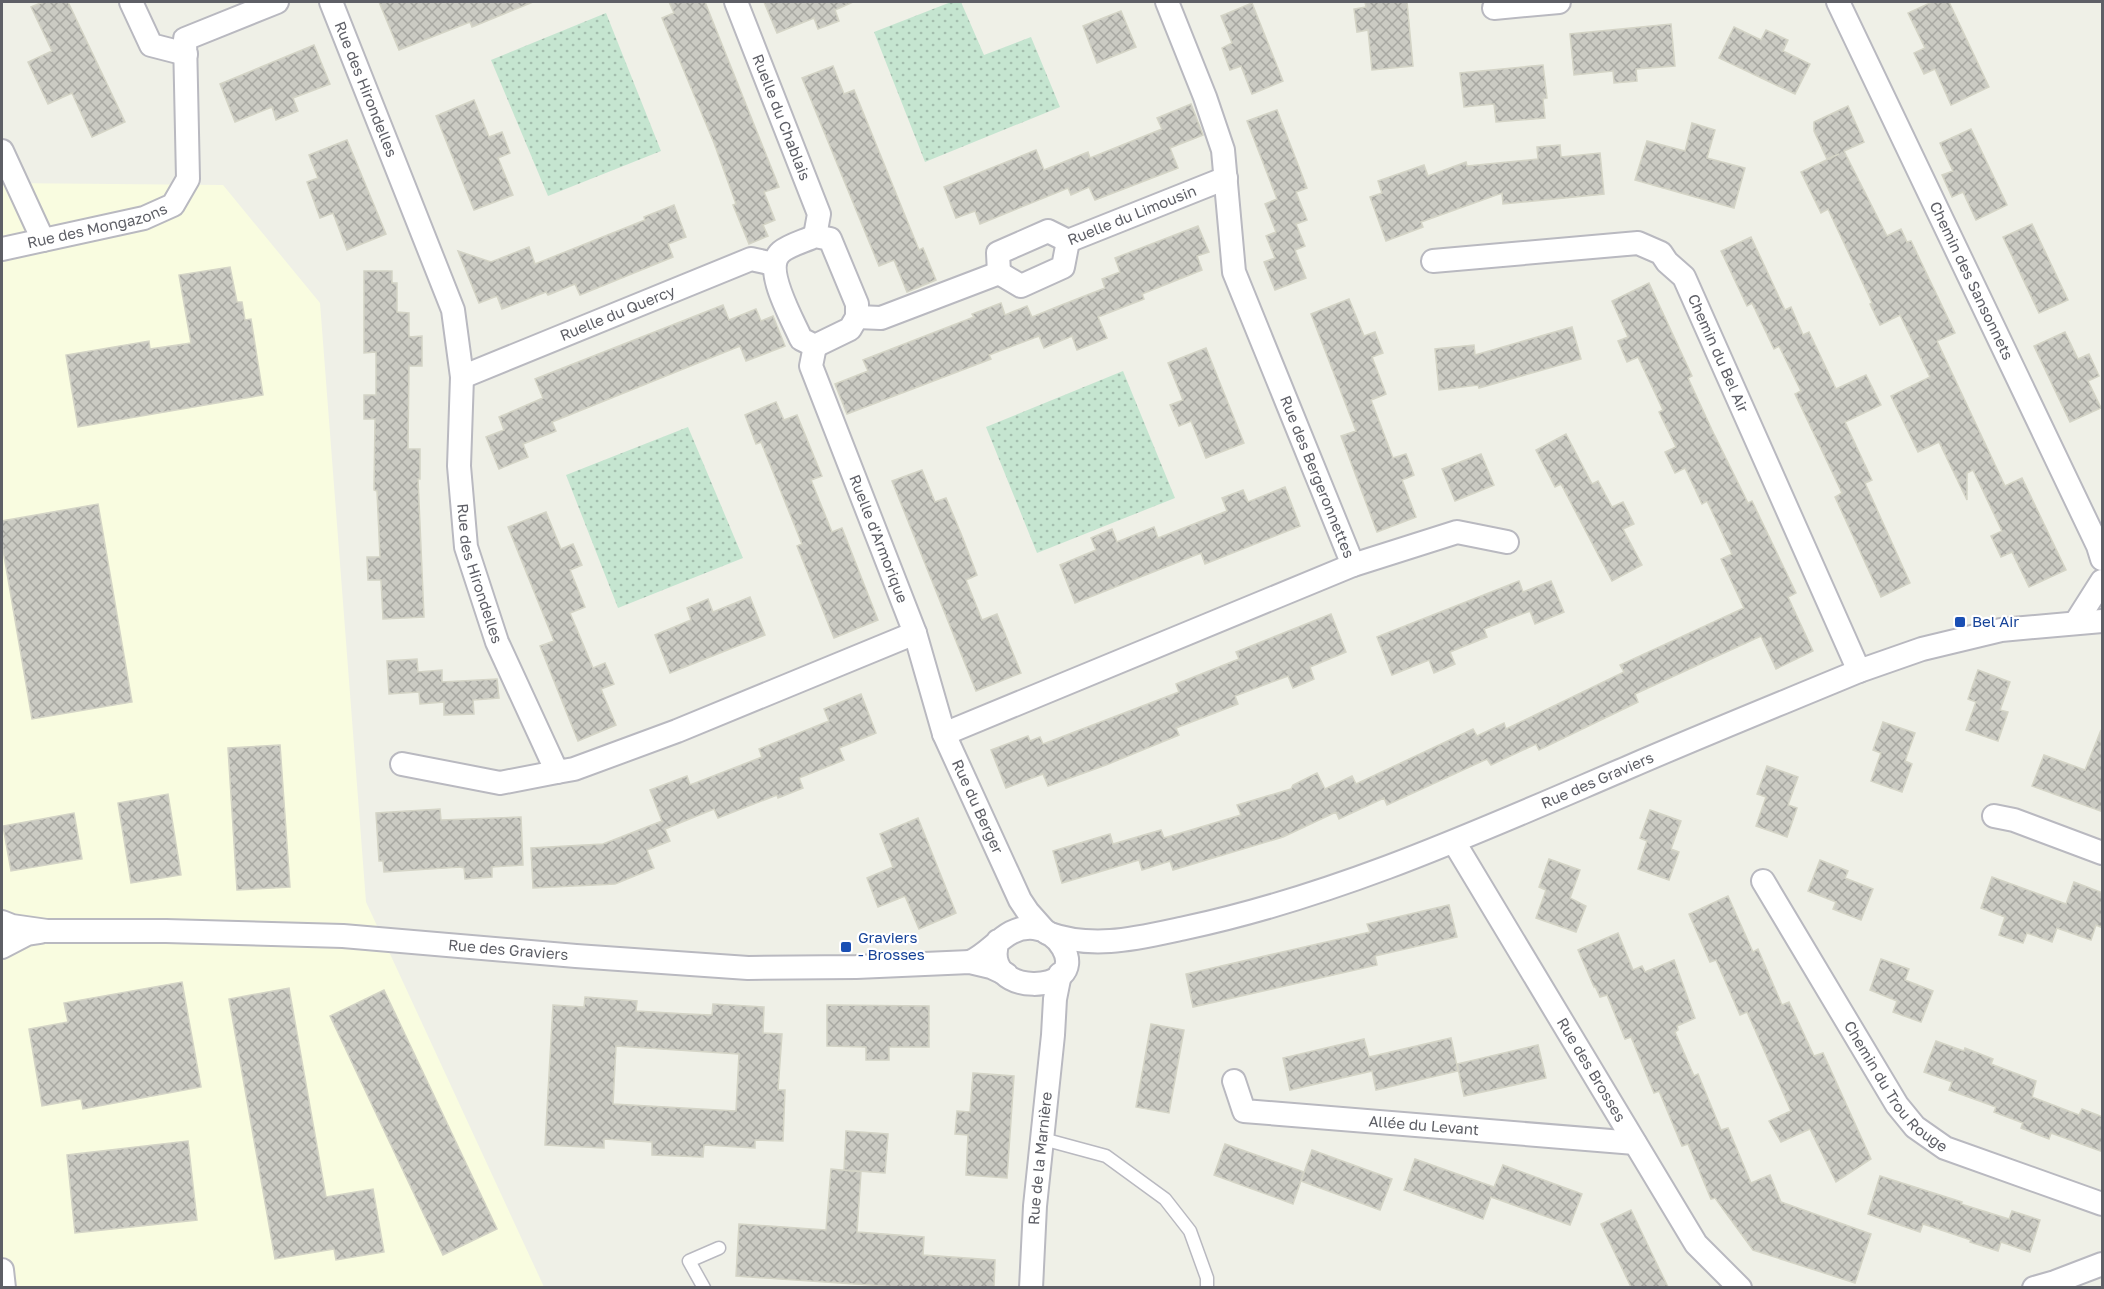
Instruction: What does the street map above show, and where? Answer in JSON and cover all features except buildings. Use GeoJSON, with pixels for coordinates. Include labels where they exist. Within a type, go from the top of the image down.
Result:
{"type":"FeatureCollection","features":[{"type":"Feature","properties":{"kind":"street"},"geometry":{"type":"LineString","coordinates":[[131,2],[151,45],[186,54],[185,39],[277,2]]}},
{"type":"Feature","properties":{"kind":"street","name":"Rue des Hirondelles"},"geometry":{"type":"LineString","coordinates":[[331,2],[453,310],[462,377],[459,466],[466,547],[497,642],[557,772]]}},
{"type":"Feature","properties":{"kind":"street","name":"Ruelle du Chablais"},"geometry":{"type":"LineString","coordinates":[[736,2],[819,214],[815,237]]}},
{"type":"Feature","properties":{"kind":"street","name":"Rue des Bergeronnettes"},"geometry":{"type":"LineString","coordinates":[[944,734],[1353,565],[1234,272],[1223,150],[1205,97],[1167,2]]}},
{"type":"Feature","properties":{"kind":"street"},"geometry":{"type":"LineString","coordinates":[[1494,8],[1559,2]]}},
{"type":"Feature","properties":{"kind":"street","name":"Chemin des Sansonnets"},"geometry":{"type":"LineString","coordinates":[[1838,2],[2103,559]]}},
{"type":"Feature","properties":{"kind":"street","name":"Rue des Mongazons"},"geometry":{"type":"LineString","coordinates":[[2,249],[144,218],[173,205],[188,179],[186,54]]}},
{"type":"Feature","properties":{"kind":"street"},"geometry":{"type":"LineString","coordinates":[[2,151],[43,240]]}},
{"type":"Feature","properties":{"kind":"street","name":"Ruelle du Limousin"},"geometry":{"type":"LineString","coordinates":[[999,273],[998,253],[1048,231],[1068,241],[1226,178]]}},
{"type":"Feature","properties":{"kind":"street"},"geometry":{"type":"LineString","coordinates":[[815,237],[830,239],[857,304],[857,317],[850,329],[815,346],[801,339],[776,280],[774,264],[780,253],[815,237]]}},
{"type":"Feature","properties":{"kind":"street"},"geometry":{"type":"LineString","coordinates":[[857,317],[881,318],[999,273],[1021,286],[1063,267],[1068,241]]}},
{"type":"Feature","properties":{"kind":"street","name":"Chemin du Bel Air"},"geometry":{"type":"LineString","coordinates":[[1433,261],[1638,243],[1661,253],[1667,262],[1684,277],[1859,671]]}},
{"type":"Feature","properties":{"kind":"street","name":"Ruelle du Quercy"},"geometry":{"type":"LineString","coordinates":[[462,377],[751,259],[774,264]]}},
{"type":"Feature","properties":{"kind":"street","name":"Ruelle d'Armorique"},"geometry":{"type":"LineString","coordinates":[[815,346],[811,366],[915,633],[944,734]]}},
{"type":"Feature","properties":{"kind":"street"},"geometry":{"type":"LineString","coordinates":[[1353,565],[1457,532],[1507,542]]}},
{"type":"Feature","properties":{"kind":"street"},"geometry":{"type":"LineString","coordinates":[[2076,622],[2103,581]]}},
{"type":"Feature","properties":{"kind":"street","name":"Rue des Graviers"},"geometry":{"type":"LineString","coordinates":[[1062,972],[1093,950],[1118,941],[1233,917],[1348,881],[1454,842],[1859,671],[1922,649],[2001,630],[2103,621]]}},
{"type":"Feature","properties":{"kind":"street"},"geometry":{"type":"LineString","coordinates":[[402,764],[500,783],[574,769],[677,731],[915,633]]}},
{"type":"Feature","properties":{"kind":"street","name":"Rue du Berger"},"geometry":{"type":"LineString","coordinates":[[944,734],[1011,880],[1028,912],[1046,931]]}},
{"type":"Feature","properties":{"kind":"street"},"geometry":{"type":"LineString","coordinates":[[1994,816],[2014,820],[2103,853]]}},
{"type":"Feature","properties":{"kind":"street","name":"Rue des Brosses"},"geometry":{"type":"LineString","coordinates":[[1454,842],[1696,1244],[1740,1287]]}},
{"type":"Feature","properties":{"kind":"street","name":"Rue du Berger"},"geometry":{"type":"LineString","coordinates":[[1001,938],[1010,926],[1013,904],[1011,880]]}},
{"type":"Feature","properties":{"kind":"street","name":"Chemin du Trou Rouge"},"geometry":{"type":"LineString","coordinates":[[1763,881],[1867,1055],[1898,1105],[1915,1127],[1945,1148],[2103,1204]]}},
{"type":"Feature","properties":{"kind":"street","name":"Rue des Graviers"},"geometry":{"type":"LineString","coordinates":[[2,922],[12,926],[47,931],[165,931],[343,936],[748,968],[856,967],[970,962],[991,967],[1008,976]]}},
{"type":"Feature","properties":{"kind":"street"},"geometry":{"type":"LineString","coordinates":[[970,962],[1001,938],[1025,928],[1046,931],[1059,941],[1065,951],[1067,961],[1062,972],[1050,982],[1038,985],[1020,982],[1008,976]]}},
{"type":"Feature","properties":{"kind":"street","name":"Rue des Graviers"},"geometry":{"type":"LineString","coordinates":[[2,948],[27,934],[47,931]]}},
{"type":"Feature","properties":{"kind":"street","name":"Rue des Graviers"},"geometry":{"type":"LineString","coordinates":[[1046,931],[1073,941],[1118,941]]}},
{"type":"Feature","properties":{"kind":"street"},"geometry":{"type":"LineString","coordinates":[[1001,938],[996,951],[998,962],[1008,976],[1037,1003],[1053,1028]]}},
{"type":"Feature","properties":{"kind":"street","name":"Rue de la Marnière"},"geometry":{"type":"LineString","coordinates":[[1031,1287],[1035,1206],[1056,989],[1062,972]]}},
{"type":"Feature","properties":{"kind":"street","name":"Allée du Levant"},"geometry":{"type":"LineString","coordinates":[[1234,1081],[1244,1112],[1635,1143]]}},
{"type":"Feature","properties":{"kind":"street"},"geometry":{"type":"LineString","coordinates":[[2034,1287],[2055,1282],[2103,1264]]}},
{"type":"Feature","properties":{"kind":"street"},"geometry":{"type":"LineString","coordinates":[[2,1269],[4,1287]]}},
{"type":"Feature","properties":{"kind":"lane"},"geometry":{"type":"LineString","coordinates":[[1043,1139],[1106,1156],[1165,1199],[1190,1231],[1207,1278],[1208,1287]]}},
{"type":"Feature","properties":{"kind":"lane"},"geometry":{"type":"LineString","coordinates":[[704,1287],[689,1261],[719,1248]]}},
{"type":"Feature","properties":{"kind":"shaded area"},"geometry":{"type":"Polygon","coordinates":[[[951,2],[961,2],[984,55],[1031,37],[1060,107],[925,162],[874,32],[951,2]]]}},
{"type":"Feature","properties":{"kind":"shaded area"},"geometry":{"type":"Polygon","coordinates":[[[606,13],[661,151],[548,196],[491,60],[606,13]]]}},
{"type":"Feature","properties":{"kind":"shaded area"},"geometry":{"type":"Polygon","coordinates":[[[2,183],[223,185],[320,303],[366,902],[544,1287],[2,1288],[2,183]]]}},
{"type":"Feature","properties":{"kind":"shaded area"},"geometry":{"type":"Polygon","coordinates":[[[1123,371],[1175,498],[1037,553],[986,427],[1123,371]]]}},
{"type":"Feature","properties":{"kind":"shaded area"},"geometry":{"type":"Polygon","coordinates":[[[688,427],[743,558],[618,608],[566,475],[688,427]]]}},
{"type":"Feature","properties":{"kind":"place","name":"Bel Air"},"geometry":{"type":"Point","coordinates":[1960,622]}},
{"type":"Feature","properties":{"kind":"place","name":"Graviers - Brosses"},"geometry":{"type":"Point","coordinates":[846,947]}}]}
